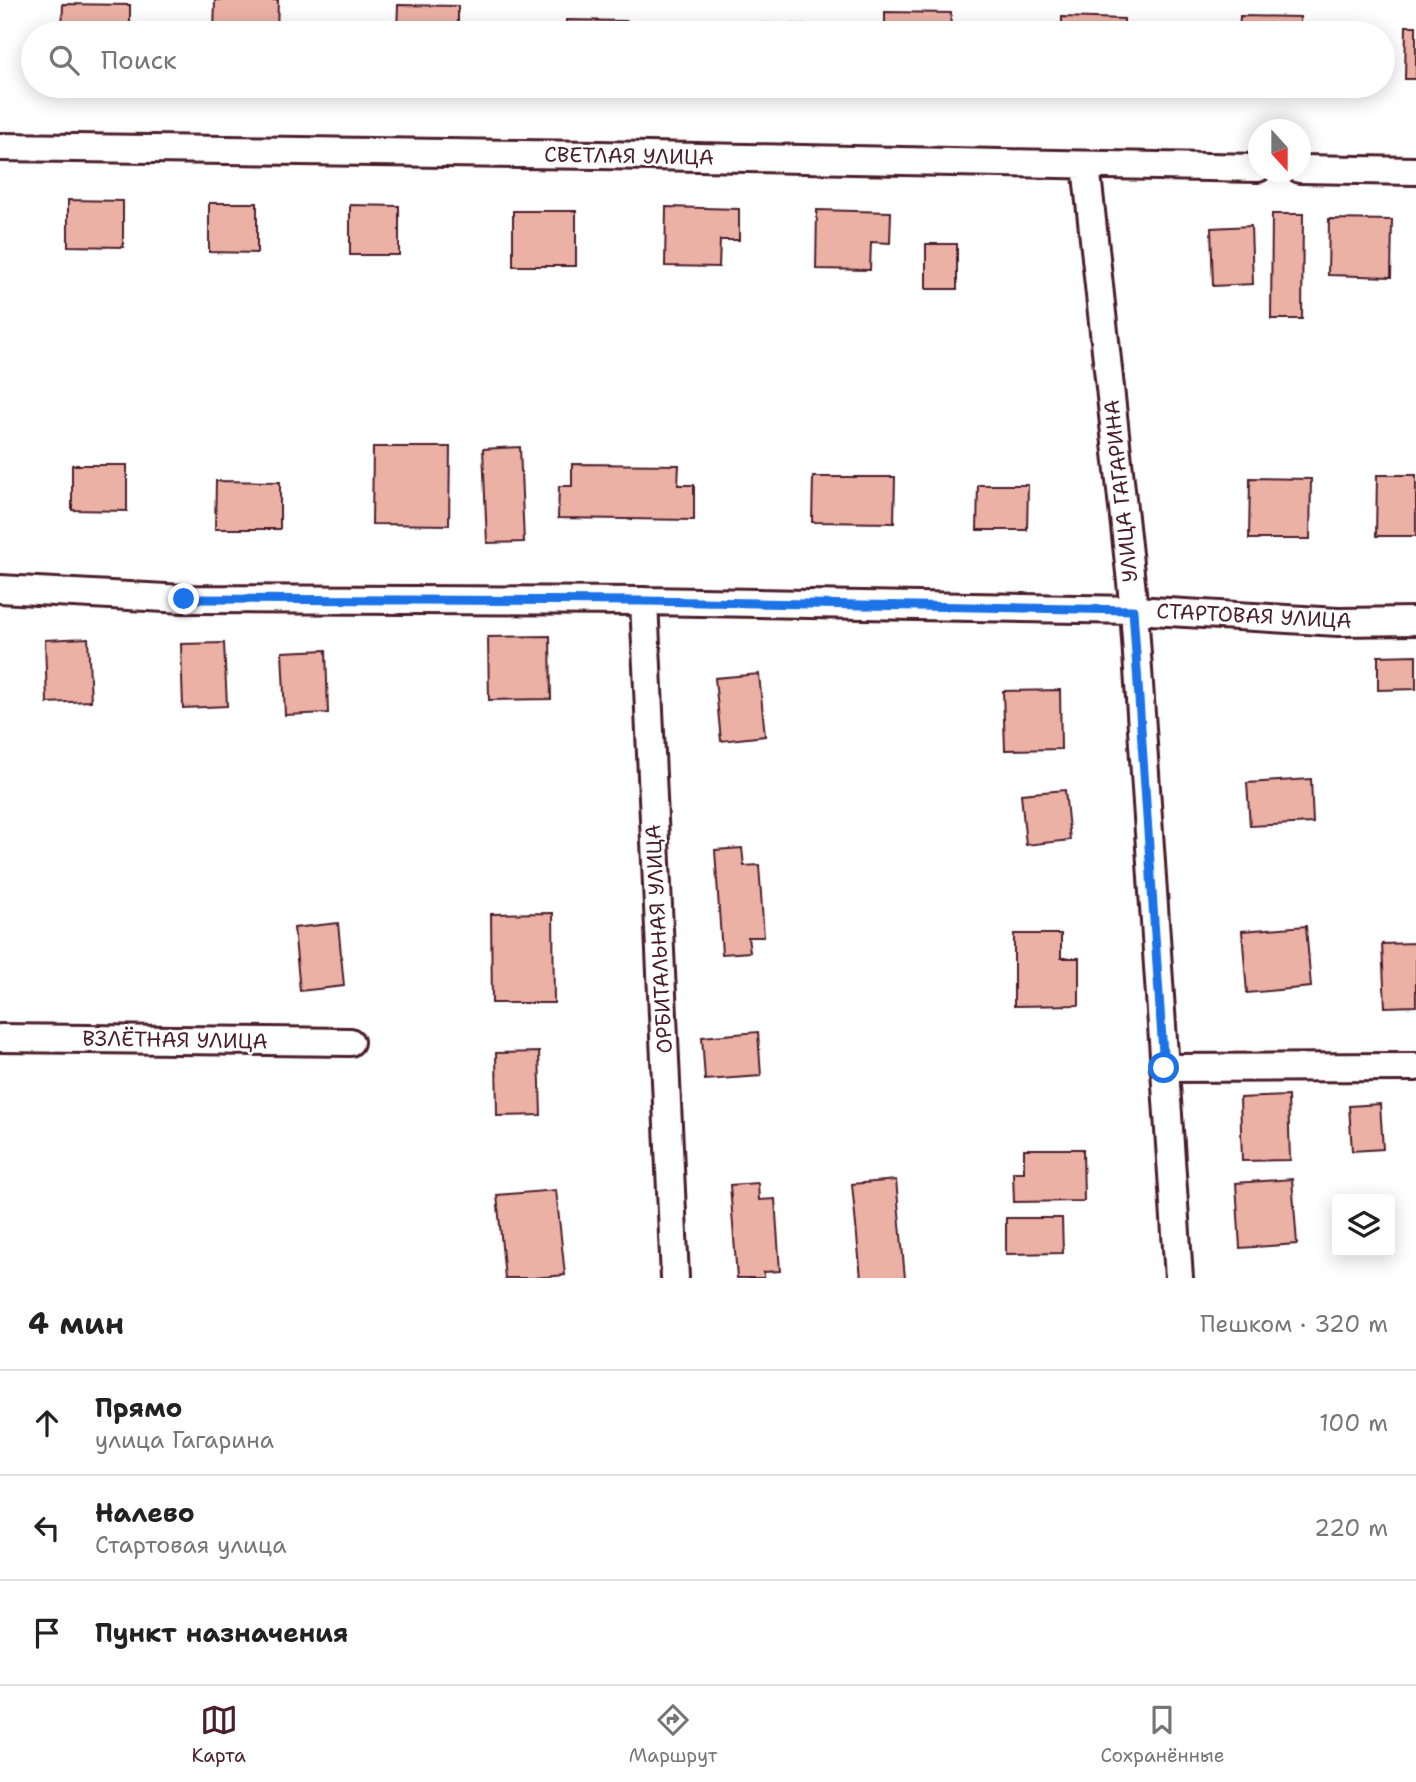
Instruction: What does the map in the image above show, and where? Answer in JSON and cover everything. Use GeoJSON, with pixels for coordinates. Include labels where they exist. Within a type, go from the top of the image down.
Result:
{"type":"FeatureCollection","features":[{"type":"Feature","properties":{"kind":"street","name":"СВЕТЛАЯ УЛИЦА"},"geometry":{"type":"LineString","coordinates":[[0,147],[1248,168]]}},
{"type":"Feature","properties":{"kind":"street","name":"УЛИЦА ГАГАРИНА"},"geometry":{"type":"LineString","coordinates":[[1086,165],[1133,610],[1179,1278]]}},
{"type":"Feature","properties":{"kind":"street"},"geometry":{"type":"LineString","coordinates":[[1311,169],[1416,171]]}},
{"type":"Feature","properties":{"kind":"street","name":"СТАРТОВАЯ УЛИЦА"},"geometry":{"type":"LineString","coordinates":[[0,589],[184,599],[644,601],[1133,610],[1338,622],[1416,621]]}},
{"type":"Feature","properties":{"kind":"street","name":"ОРБИТАЛЬНАЯ УЛИЦА"},"geometry":{"type":"LineString","coordinates":[[644,601],[675,1278]]}},
{"type":"Feature","properties":{"kind":"street","name":"ВЗЛЁТНАЯ УЛИЦА"},"geometry":{"type":"LineString","coordinates":[[0,1038],[350,1042]]}},
{"type":"Feature","properties":{"kind":"street"},"geometry":{"type":"LineString","coordinates":[[1164,1068],[1416,1067]]}},
{"type":"Feature","properties":{"kind":"building"},"geometry":{"type":"Polygon","coordinates":[[[215,0],[278,0],[277,21],[214,21],[215,0]]]}},
{"type":"Feature","properties":{"kind":"building"},"geometry":{"type":"Polygon","coordinates":[[[63,4],[130,5],[130,21],[62,21],[63,4]]]}},
{"type":"Feature","properties":{"kind":"building"},"geometry":{"type":"Polygon","coordinates":[[[398,5],[458,6],[458,21],[397,21],[398,5]]]}},
{"type":"Feature","properties":{"kind":"building"},"geometry":{"type":"Polygon","coordinates":[[[885,12],[951,13],[951,21],[885,21],[885,12]]]}},
{"type":"Feature","properties":{"kind":"building"},"geometry":{"type":"Polygon","coordinates":[[[1240,16],[1300,17],[1300,21],[1240,21],[1240,16]]]}},
{"type":"Feature","properties":{"kind":"building"},"geometry":{"type":"Polygon","coordinates":[[[1062,17],[1124,19],[1124,21],[1062,21],[1062,17]]]}},
{"type":"Feature","properties":{"kind":"building"},"geometry":{"type":"Polygon","coordinates":[[[566,20],[628,21],[566,21],[566,20]]]}},
{"type":"Feature","properties":{"kind":"building"},"geometry":{"type":"Polygon","coordinates":[[[1406,26],[1416,26],[1416,79],[1405,79],[1406,26]]]}},
{"type":"Feature","properties":{"kind":"building"},"geometry":{"type":"Polygon","coordinates":[[[68,200],[123,201],[123,247],[68,246],[68,200]]]}},
{"type":"Feature","properties":{"kind":"building"},"geometry":{"type":"Polygon","coordinates":[[[209,203],[257,203],[257,253],[209,252],[209,203]]]}},
{"type":"Feature","properties":{"kind":"building"},"geometry":{"type":"Polygon","coordinates":[[[350,205],[399,206],[399,255],[350,255],[350,205]]]}},
{"type":"Feature","properties":{"kind":"building"},"geometry":{"type":"Polygon","coordinates":[[[666,207],[739,209],[739,240],[720,240],[719,267],[665,266],[666,207]]]}},
{"type":"Feature","properties":{"kind":"building"},"geometry":{"type":"Polygon","coordinates":[[[817,210],[891,212],[890,243],[871,242],[870,270],[816,269],[817,210]]]}},
{"type":"Feature","properties":{"kind":"building"},"geometry":{"type":"Polygon","coordinates":[[[513,211],[576,211],[576,266],[513,266],[513,211]]]}},
{"type":"Feature","properties":{"kind":"building"},"geometry":{"type":"Polygon","coordinates":[[[1272,214],[1303,214],[1302,319],[1271,319],[1272,214]]]}},
{"type":"Feature","properties":{"kind":"building"},"geometry":{"type":"Polygon","coordinates":[[[1329,219],[1392,220],[1391,277],[1328,275],[1329,219]]]}},
{"type":"Feature","properties":{"kind":"building"},"geometry":{"type":"Polygon","coordinates":[[[1251,226],[1253,284],[1213,286],[1211,228],[1251,226]]]}},
{"type":"Feature","properties":{"kind":"building"},"geometry":{"type":"Polygon","coordinates":[[[926,244],[957,244],[957,289],[926,289],[926,244]]]}},
{"type":"Feature","properties":{"kind":"building"},"geometry":{"type":"Polygon","coordinates":[[[373,447],[450,447],[449,525],[372,524],[373,447]]]}},
{"type":"Feature","properties":{"kind":"building"},"geometry":{"type":"Polygon","coordinates":[[[520,447],[524,542],[487,543],[483,449],[520,447]]]}},
{"type":"Feature","properties":{"kind":"building"},"geometry":{"type":"Polygon","coordinates":[[[572,464],[679,465],[678,485],[694,485],[694,520],[558,518],[559,486],[572,486],[572,464]]]}},
{"type":"Feature","properties":{"kind":"building"},"geometry":{"type":"Polygon","coordinates":[[[72,465],[127,465],[127,511],[72,510],[72,465]]]}},
{"type":"Feature","properties":{"kind":"building"},"geometry":{"type":"Polygon","coordinates":[[[1377,475],[1416,475],[1416,536],[1376,536],[1377,475]]]}},
{"type":"Feature","properties":{"kind":"building"},"geometry":{"type":"Polygon","coordinates":[[[813,477],[895,477],[894,523],[812,522],[813,477]]]}},
{"type":"Feature","properties":{"kind":"building"},"geometry":{"type":"Polygon","coordinates":[[[1250,478],[1311,479],[1310,539],[1249,539],[1250,478]]]}},
{"type":"Feature","properties":{"kind":"building"},"geometry":{"type":"Polygon","coordinates":[[[216,481],[280,482],[280,529],[215,529],[216,481]]]}},
{"type":"Feature","properties":{"kind":"building"},"geometry":{"type":"Polygon","coordinates":[[[978,485],[1028,485],[1027,530],[977,530],[978,485]]]}},
{"type":"Feature","properties":{"kind":"building"},"geometry":{"type":"Polygon","coordinates":[[[550,636],[551,699],[489,700],[488,637],[550,636]]]}},
{"type":"Feature","properties":{"kind":"building"},"geometry":{"type":"Polygon","coordinates":[[[88,638],[91,701],[47,703],[45,640],[88,638]]]}},
{"type":"Feature","properties":{"kind":"building"},"geometry":{"type":"Polygon","coordinates":[[[224,643],[227,706],[183,708],[181,644],[224,643]]]}},
{"type":"Feature","properties":{"kind":"building"},"geometry":{"type":"Polygon","coordinates":[[[326,650],[328,713],[285,715],[282,652],[326,650]]]}},
{"type":"Feature","properties":{"kind":"building"},"geometry":{"type":"Polygon","coordinates":[[[1416,655],[1416,689],[1378,690],[1378,656],[1416,655]]]}},
{"type":"Feature","properties":{"kind":"building"},"geometry":{"type":"Polygon","coordinates":[[[759,674],[765,736],[721,741],[715,678],[759,674]]]}},
{"type":"Feature","properties":{"kind":"building"},"geometry":{"type":"Polygon","coordinates":[[[1060,690],[1061,749],[1005,750],[1003,691],[1060,690]]]}},
{"type":"Feature","properties":{"kind":"building"},"geometry":{"type":"Polygon","coordinates":[[[1311,779],[1313,823],[1250,826],[1247,783],[1311,779]]]}},
{"type":"Feature","properties":{"kind":"building"},"geometry":{"type":"Polygon","coordinates":[[[1065,790],[1070,840],[1026,845],[1021,794],[1065,790]]]}},
{"type":"Feature","properties":{"kind":"building"},"geometry":{"type":"Polygon","coordinates":[[[742,848],[744,866],[759,865],[764,937],[748,937],[750,952],[722,954],[715,850],[742,848]]]}},
{"type":"Feature","properties":{"kind":"building"},"geometry":{"type":"Polygon","coordinates":[[[553,913],[554,1003],[492,1003],[491,914],[553,913]]]}},
{"type":"Feature","properties":{"kind":"building"},"geometry":{"type":"Polygon","coordinates":[[[338,923],[344,986],[300,991],[294,928],[338,923]]]}},
{"type":"Feature","properties":{"kind":"building"},"geometry":{"type":"Polygon","coordinates":[[[1306,926],[1311,987],[1247,993],[1242,931],[1306,926]]]}},
{"type":"Feature","properties":{"kind":"building"},"geometry":{"type":"Polygon","coordinates":[[[1014,934],[1061,934],[1061,958],[1079,958],[1079,1005],[1014,1006],[1014,934]]]}},
{"type":"Feature","properties":{"kind":"building"},"geometry":{"type":"Polygon","coordinates":[[[1416,943],[1416,1006],[1385,1007],[1382,944],[1416,943]]]}},
{"type":"Feature","properties":{"kind":"building"},"geometry":{"type":"Polygon","coordinates":[[[758,1032],[761,1076],[705,1080],[702,1037],[758,1032]]]}},
{"type":"Feature","properties":{"kind":"building"},"geometry":{"type":"Polygon","coordinates":[[[539,1052],[541,1115],[497,1116],[496,1053],[539,1052]]]}},
{"type":"Feature","properties":{"kind":"building"},"geometry":{"type":"Polygon","coordinates":[[[1288,1096],[1290,1160],[1242,1161],[1240,1098],[1288,1096]]]}},
{"type":"Feature","properties":{"kind":"building"},"geometry":{"type":"Polygon","coordinates":[[[1380,1104],[1383,1149],[1352,1151],[1349,1106],[1380,1104]]]}},
{"type":"Feature","properties":{"kind":"building"},"geometry":{"type":"Polygon","coordinates":[[[1024,1149],[1083,1149],[1084,1201],[1014,1202],[1013,1172],[1024,1172],[1024,1149]]]}},
{"type":"Feature","properties":{"kind":"building"},"geometry":{"type":"Polygon","coordinates":[[[1292,1179],[1297,1244],[1240,1248],[1236,1183],[1292,1179]]]}},
{"type":"Feature","properties":{"kind":"building"},"geometry":{"type":"Polygon","coordinates":[[[896,1180],[905,1278],[861,1278],[852,1184],[896,1180]]]}},
{"type":"Feature","properties":{"kind":"building"},"geometry":{"type":"Polygon","coordinates":[[[758,1183],[759,1200],[775,1199],[780,1271],[764,1272],[764,1278],[737,1278],[730,1185],[758,1183]]]}},
{"type":"Feature","properties":{"kind":"building"},"geometry":{"type":"Polygon","coordinates":[[[556,1190],[565,1275],[505,1278],[497,1195],[556,1190]]]}},
{"type":"Feature","properties":{"kind":"building"},"geometry":{"type":"Polygon","coordinates":[[[1006,1218],[1062,1218],[1063,1253],[1006,1254],[1006,1218]]]}},
{"type":"Feature","properties":{"kind":"route"},"geometry":{"type":"LineString","coordinates":[[184,599],[644,601],[1133,610],[1164,1068]]}}]}
